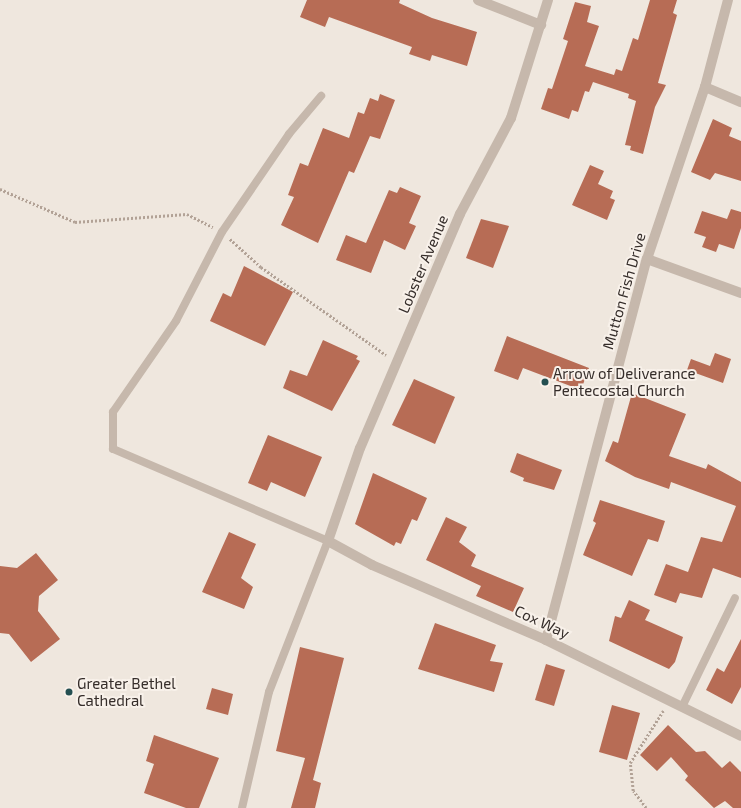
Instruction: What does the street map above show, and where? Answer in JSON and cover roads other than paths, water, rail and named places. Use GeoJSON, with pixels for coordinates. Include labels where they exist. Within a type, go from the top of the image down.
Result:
{"type":"FeatureCollection","features":[{"type":"Feature","properties":{"kind":"street"},"geometry":{"type":"LineString","coordinates":[[478,0],[541,25]]}},
{"type":"Feature","properties":{"kind":"street","name":"Lobster Avenue"},"geometry":{"type":"LineString","coordinates":[[328,541],[360,448],[460,214],[511,118],[548,0]]}},
{"type":"Feature","properties":{"kind":"street","name":"Mutton Fish Drive"},"geometry":{"type":"LineString","coordinates":[[546,640],[648,259],[705,88],[728,0]]}},
{"type":"Feature","properties":{"kind":"street"},"geometry":{"type":"LineString","coordinates":[[705,88],[741,102]]}},
{"type":"Feature","properties":{"kind":"street"},"geometry":{"type":"LineString","coordinates":[[648,259],[741,293]]}},
{"type":"Feature","properties":{"kind":"street","name":"Cox Way"},"geometry":{"type":"LineString","coordinates":[[328,541],[372,565],[546,640],[741,736]]}},
{"type":"Feature","properties":{"kind":"lane"},"geometry":{"type":"LineString","coordinates":[[242,808],[269,692],[328,541],[113,449],[113,412],[176,321],[222,232],[289,134],[320,96]]}},
{"type":"Feature","properties":{"kind":"lane"},"geometry":{"type":"LineString","coordinates":[[682,707],[735,598]]}},
{"type":"Feature","properties":{"kind":"place","name":"Arrow of Deliverance Pentecostal Church"},"geometry":{"type":"Point","coordinates":[545,382]}},
{"type":"Feature","properties":{"kind":"place","name":"Greater Bethel Cathedral"},"geometry":{"type":"Point","coordinates":[69,692]}}]}
